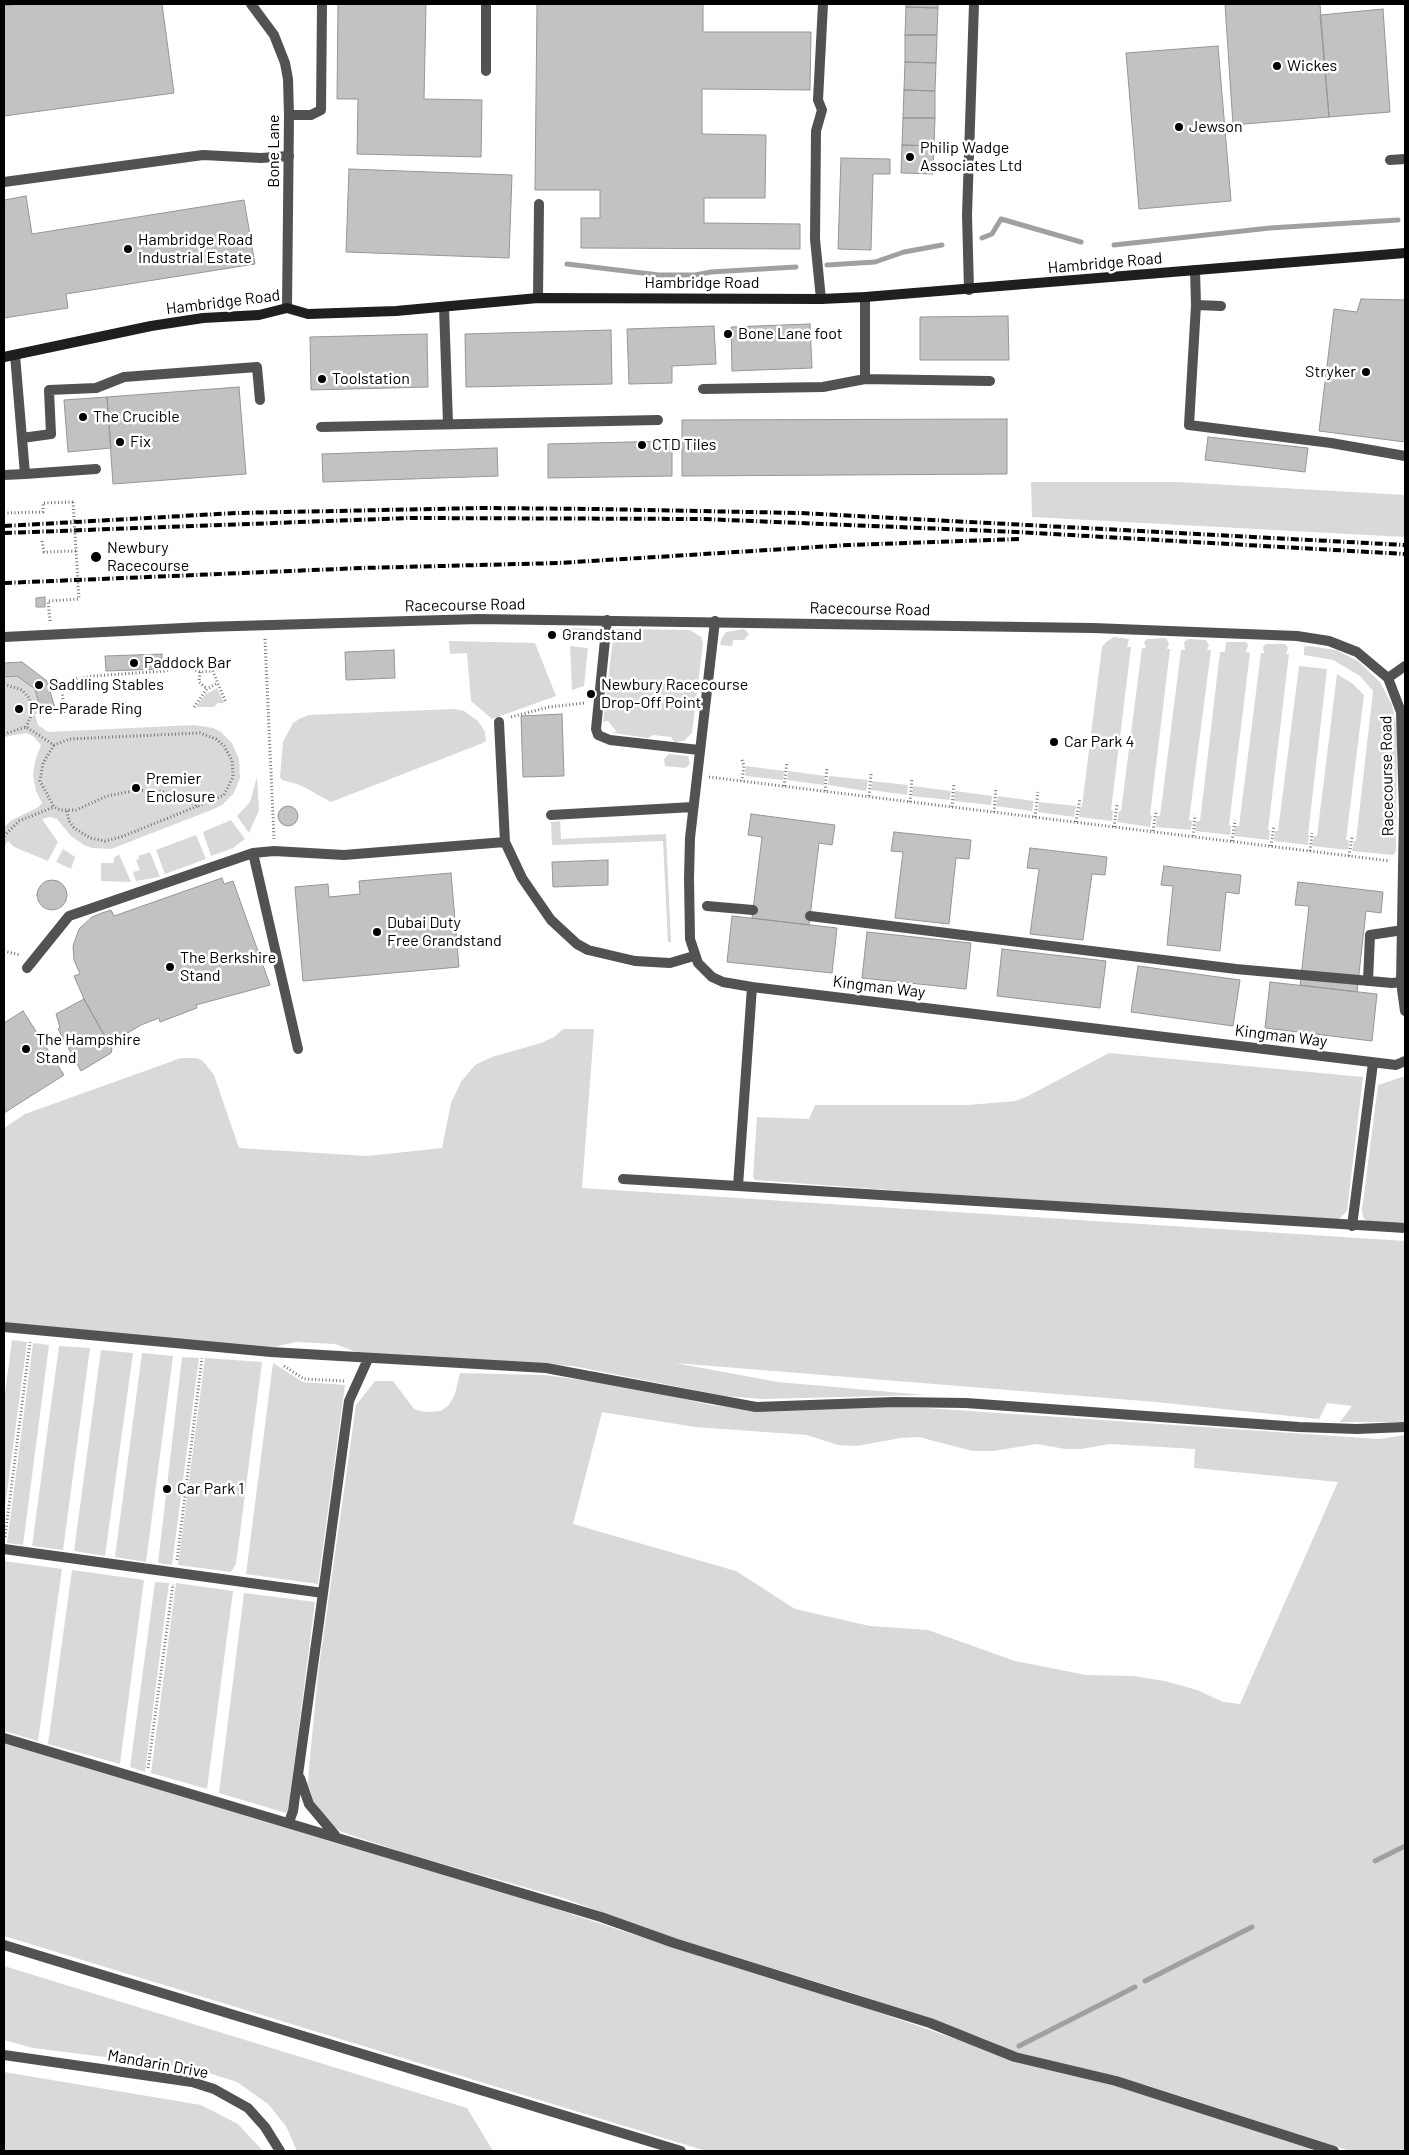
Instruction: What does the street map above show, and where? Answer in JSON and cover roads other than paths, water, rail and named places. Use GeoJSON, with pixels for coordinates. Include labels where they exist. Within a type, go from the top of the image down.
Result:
{"type":"FeatureCollection","features":[{"type":"Feature","properties":{"kind":"main road","name":"Hambridge Road"},"geometry":{"type":"LineString","coordinates":[[4,357],[151,326],[203,318],[259,315],[287,308],[308,314],[396,311],[538,298],[820,299],[865,297],[1405,253]]}},
{"type":"Feature","properties":{"kind":"street","name":"Bone Lane"},"geometry":{"type":"LineString","coordinates":[[251,4],[267,23],[280,50],[288,79],[287,308]]}},
{"type":"Feature","properties":{"kind":"street"},"geometry":{"type":"LineString","coordinates":[[289,115],[318,114],[321,110],[322,4]]}},
{"type":"Feature","properties":{"kind":"street"},"geometry":{"type":"LineString","coordinates":[[486,4],[486,71]]}},
{"type":"Feature","properties":{"kind":"street"},"geometry":{"type":"LineString","coordinates":[[820,299],[815,239],[816,141],[818,120],[822,110],[818,100],[823,4]]}},
{"type":"Feature","properties":{"kind":"street"},"geometry":{"type":"LineString","coordinates":[[969,290],[968,172],[974,4]]}},
{"type":"Feature","properties":{"kind":"street"},"geometry":{"type":"LineString","coordinates":[[4,182],[203,155],[261,158],[289,156]]}},
{"type":"Feature","properties":{"kind":"street"},"geometry":{"type":"LineString","coordinates":[[1390,160],[1405,159]]}},
{"type":"Feature","properties":{"kind":"street"},"geometry":{"type":"LineString","coordinates":[[538,298],[539,204]]}},
{"type":"Feature","properties":{"kind":"street"},"geometry":{"type":"LineString","coordinates":[[1195,270],[1196,305],[1189,425],[1331,443],[1405,456]]}},
{"type":"Feature","properties":{"kind":"street"},"geometry":{"type":"LineString","coordinates":[[865,297],[865,379]]}},
{"type":"Feature","properties":{"kind":"street"},"geometry":{"type":"LineString","coordinates":[[1196,305],[1221,306]]}},
{"type":"Feature","properties":{"kind":"street"},"geometry":{"type":"LineString","coordinates":[[444,307],[448,423]]}},
{"type":"Feature","properties":{"kind":"street"},"geometry":{"type":"LineString","coordinates":[[14,355],[25,474]]}},
{"type":"Feature","properties":{"kind":"street"},"geometry":{"type":"LineString","coordinates":[[22,438],[50,434],[49,390],[96,388],[124,377],[257,367],[260,400]]}},
{"type":"Feature","properties":{"kind":"street"},"geometry":{"type":"LineString","coordinates":[[703,389],[823,387],[865,379],[990,382]]}},
{"type":"Feature","properties":{"kind":"street"},"geometry":{"type":"LineString","coordinates":[[321,427],[658,420]]}},
{"type":"Feature","properties":{"kind":"street"},"geometry":{"type":"LineString","coordinates":[[4,475],[96,469]]}},
{"type":"Feature","properties":{"kind":"street","name":"Racecourse Road"},"geometry":{"type":"LineString","coordinates":[[4,637],[203,627],[415,620],[607,620],[1093,628],[1297,636],[1343,645],[1370,662],[1388,678],[1397,697],[1402,719],[1404,862],[1401,982],[1405,1011]]}},
{"type":"Feature","properties":{"kind":"street"},"geometry":{"type":"LineString","coordinates":[[607,620],[596,729],[601,738],[699,750]]}},
{"type":"Feature","properties":{"kind":"street"},"geometry":{"type":"LineString","coordinates":[[499,722],[505,842],[522,878],[551,920],[577,944],[588,950],[635,961],[670,963],[694,956],[690,939],[693,910],[690,838],[715,621]]}},
{"type":"Feature","properties":{"kind":"street"},"geometry":{"type":"LineString","coordinates":[[1388,678],[1405,666]]}},
{"type":"Feature","properties":{"kind":"street"},"geometry":{"type":"LineString","coordinates":[[551,815],[693,807]]}},
{"type":"Feature","properties":{"kind":"street"},"geometry":{"type":"LineString","coordinates":[[27,968],[69,916],[253,853],[274,851],[344,855],[505,842]]}},
{"type":"Feature","properties":{"kind":"street"},"geometry":{"type":"LineString","coordinates":[[253,853],[298,1048]]}},
{"type":"Feature","properties":{"kind":"street"},"geometry":{"type":"LineString","coordinates":[[707,906],[753,910]]}},
{"type":"Feature","properties":{"kind":"street"},"geometry":{"type":"LineString","coordinates":[[810,916],[1236,969],[1392,983],[1401,982]]}},
{"type":"Feature","properties":{"kind":"street"},"geometry":{"type":"LineString","coordinates":[[1368,981],[1370,934],[1403,930]]}},
{"type":"Feature","properties":{"kind":"street","name":"Kingman Way"},"geometry":{"type":"LineString","coordinates":[[694,956],[704,970],[722,982],[752,987],[1396,1066],[1405,1061]]}},
{"type":"Feature","properties":{"kind":"street"},"geometry":{"type":"LineString","coordinates":[[738,1186],[752,987]]}},
{"type":"Feature","properties":{"kind":"street"},"geometry":{"type":"LineString","coordinates":[[1352,1226],[1373,1062]]}},
{"type":"Feature","properties":{"kind":"street"},"geometry":{"type":"LineString","coordinates":[[623,1179],[1405,1228]]}},
{"type":"Feature","properties":{"kind":"street"},"geometry":{"type":"LineString","coordinates":[[4,1326],[104,1338],[368,1359],[546,1368],[756,1408],[894,1402],[966,1403],[1299,1427],[1357,1429],[1405,1427]]}},
{"type":"Feature","properties":{"kind":"street"},"geometry":{"type":"LineString","coordinates":[[289,1822],[293,1811],[299,1773],[349,1401],[368,1359]]}},
{"type":"Feature","properties":{"kind":"street"},"geometry":{"type":"LineString","coordinates":[[4,1549],[323,1593]]}},
{"type":"Feature","properties":{"kind":"street"},"geometry":{"type":"LineString","coordinates":[[4,1738],[601,1917],[674,1943],[930,2023],[1016,2057],[1116,2081],[1334,2151]]}},
{"type":"Feature","properties":{"kind":"street"},"geometry":{"type":"LineString","coordinates":[[299,1773],[308,1804],[326,1827],[338,1837]]}},
{"type":"Feature","properties":{"kind":"street"},"geometry":{"type":"LineString","coordinates":[[4,1945],[681,2151]]}},
{"type":"Feature","properties":{"kind":"street","name":"Mandarin Drive"},"geometry":{"type":"LineString","coordinates":[[4,2055],[192,2082],[214,2089],[248,2108],[265,2127],[280,2151]]}},
{"type":"Feature","properties":{"kind":"waterway"},"geometry":{"type":"LineString","coordinates":[[982,238],[992,234],[1001,219],[1081,242]]}},
{"type":"Feature","properties":{"kind":"waterway"},"geometry":{"type":"LineString","coordinates":[[1114,245],[1270,228],[1398,220]]}},
{"type":"Feature","properties":{"kind":"waterway"},"geometry":{"type":"LineString","coordinates":[[827,265],[875,262],[904,252],[942,245]]}},
{"type":"Feature","properties":{"kind":"waterway"},"geometry":{"type":"LineString","coordinates":[[567,264],[659,275],[695,275],[711,272],[796,267]]}},
{"type":"Feature","properties":{"kind":"waterway"},"geometry":{"type":"LineString","coordinates":[[1375,1861],[1405,1846]]}},
{"type":"Feature","properties":{"kind":"waterway"},"geometry":{"type":"LineString","coordinates":[[1145,1981],[1252,1927]]}},
{"type":"Feature","properties":{"kind":"waterway"},"geometry":{"type":"LineString","coordinates":[[1019,2046],[1135,1987]]}},
{"type":"Feature","properties":{"kind":"railway"},"geometry":{"type":"LineString","coordinates":[[4,526],[236,513],[481,508],[596,509],[800,513],[1405,545]]}},
{"type":"Feature","properties":{"kind":"railway"},"geometry":{"type":"LineString","coordinates":[[4,533],[409,518],[704,519],[1017,532],[1405,554]]}},
{"type":"Feature","properties":{"kind":"railway"},"geometry":{"type":"LineString","coordinates":[[4,583],[362,568],[559,563],[849,545],[1021,539]]}},
{"type":"Feature","properties":{"kind":"place","name":"Wickes"},"geometry":{"type":"Point","coordinates":[1277,66]}},
{"type":"Feature","properties":{"kind":"place","name":"Jewson"},"geometry":{"type":"Point","coordinates":[1179,127]}},
{"type":"Feature","properties":{"kind":"place","name":"Philip Wadge Associates Ltd"},"geometry":{"type":"Point","coordinates":[910,157]}},
{"type":"Feature","properties":{"kind":"place","name":"Hambridge Road Industrial Estate"},"geometry":{"type":"Point","coordinates":[128,249]}},
{"type":"Feature","properties":{"kind":"place","name":"Bone Lane foot"},"geometry":{"type":"Point","coordinates":[728,334]}},
{"type":"Feature","properties":{"kind":"place","name":"Stryker"},"geometry":{"type":"Point","coordinates":[1366,372]}},
{"type":"Feature","properties":{"kind":"place","name":"Toolstation"},"geometry":{"type":"Point","coordinates":[322,379]}},
{"type":"Feature","properties":{"kind":"place","name":"The Crucible"},"geometry":{"type":"Point","coordinates":[83,417]}},
{"type":"Feature","properties":{"kind":"place","name":"Fix"},"geometry":{"type":"Point","coordinates":[120,442]}},
{"type":"Feature","properties":{"kind":"place","name":"CTD Tiles"},"geometry":{"type":"Point","coordinates":[642,445]}},
{"type":"Feature","properties":{"kind":"place","name":"Newbury Racecourse"},"geometry":{"type":"Point","coordinates":[96,557]}},
{"type":"Feature","properties":{"kind":"place","name":"Grandstand"},"geometry":{"type":"Point","coordinates":[552,635]}},
{"type":"Feature","properties":{"kind":"place","name":"Paddock Bar"},"geometry":{"type":"Point","coordinates":[134,663]}},
{"type":"Feature","properties":{"kind":"place","name":"Saddling Stables"},"geometry":{"type":"Point","coordinates":[39,685]}},
{"type":"Feature","properties":{"kind":"place","name":"Newbury Racecourse Drop-Off Point"},"geometry":{"type":"Point","coordinates":[591,694]}},
{"type":"Feature","properties":{"kind":"place","name":"Pre-Parade Ring"},"geometry":{"type":"Point","coordinates":[19,709]}},
{"type":"Feature","properties":{"kind":"place","name":"Car Park 4"},"geometry":{"type":"Point","coordinates":[1054,742]}},
{"type":"Feature","properties":{"kind":"place","name":"Premier Enclosure"},"geometry":{"type":"Point","coordinates":[136,788]}},
{"type":"Feature","properties":{"kind":"place","name":"Dubai Duty Free Grandstand"},"geometry":{"type":"Point","coordinates":[377,932]}},
{"type":"Feature","properties":{"kind":"place","name":"The Berkshire Stand"},"geometry":{"type":"Point","coordinates":[170,967]}},
{"type":"Feature","properties":{"kind":"place","name":"The Hampshire Stand"},"geometry":{"type":"Point","coordinates":[26,1049]}},
{"type":"Feature","properties":{"kind":"place","name":"Car Park 1"},"geometry":{"type":"Point","coordinates":[167,1489]}}]}
